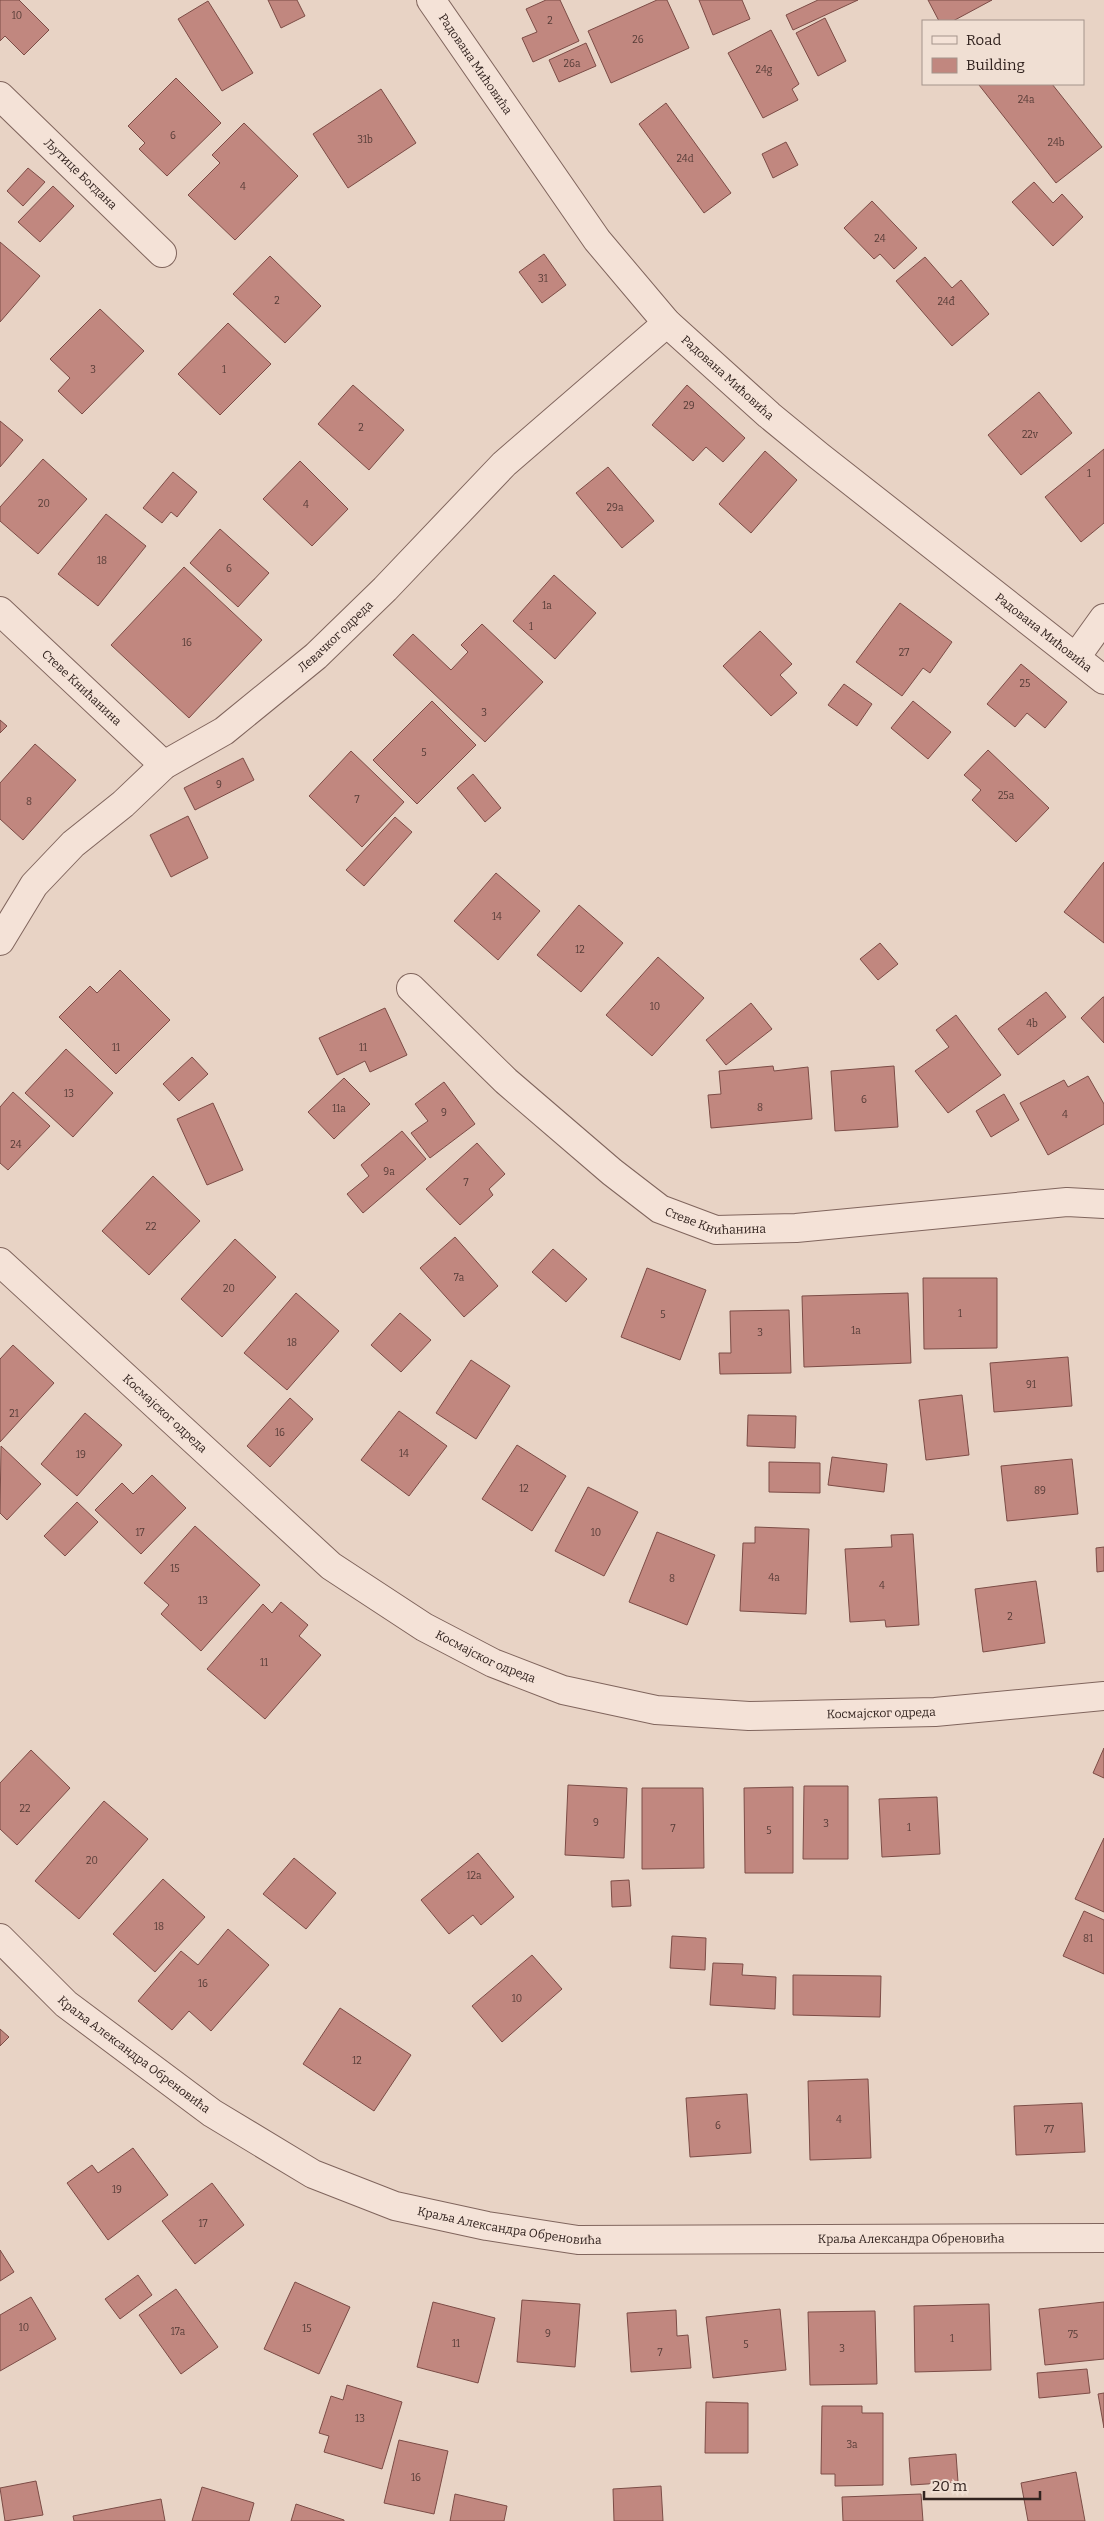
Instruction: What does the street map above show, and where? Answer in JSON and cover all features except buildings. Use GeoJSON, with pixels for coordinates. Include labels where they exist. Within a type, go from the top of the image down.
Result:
{"type":"FeatureCollection","features":[{"type":"Feature","properties":{"kind":"street","name":"Радована Мићовића"},"geometry":{"type":"LineString","coordinates":[[431,0],[597,240],[667,323],[754,402],[819,456],[1104,680]]}},
{"type":"Feature","properties":{"kind":"street","name":"Љутице Богдана"},"geometry":{"type":"LineString","coordinates":[[0,96],[162,253]]}},
{"type":"Feature","properties":{"kind":"street","name":"Левачког одреда"},"geometry":{"type":"LineString","coordinates":[[0,941],[34,885],[73,844],[123,804],[164,766],[224,731],[316,656],[385,588],[504,464],[667,323]]}},
{"type":"Feature","properties":{"kind":"street","name":"Стеве Книћанина"},"geometry":{"type":"LineString","coordinates":[[0,611],[164,766]]}},
{"type":"Feature","properties":{"kind":"street"},"geometry":{"type":"LineString","coordinates":[[1076,657],[1104,618]]}},
{"type":"Feature","properties":{"kind":"street","name":"Стеве Книћанина"},"geometry":{"type":"LineString","coordinates":[[411,988],[506,1081],[612,1172],[660,1209],[716,1230],[806,1227],[1067,1202],[1104,1204]]}},
{"type":"Feature","properties":{"kind":"street","name":"Космајског одреда"},"geometry":{"type":"LineString","coordinates":[[0,1262],[331,1566],[424,1628],[493,1663],[563,1690],[656,1710],[750,1716],[935,1712],[1104,1696]]}},
{"type":"Feature","properties":{"kind":"street","name":"Краља Александра Обреновића"},"geometry":{"type":"LineString","coordinates":[[0,1938],[66,2004],[212,2113],[314,2174],[395,2206],[487,2226],[578,2240],[1104,2238]]}}]}
